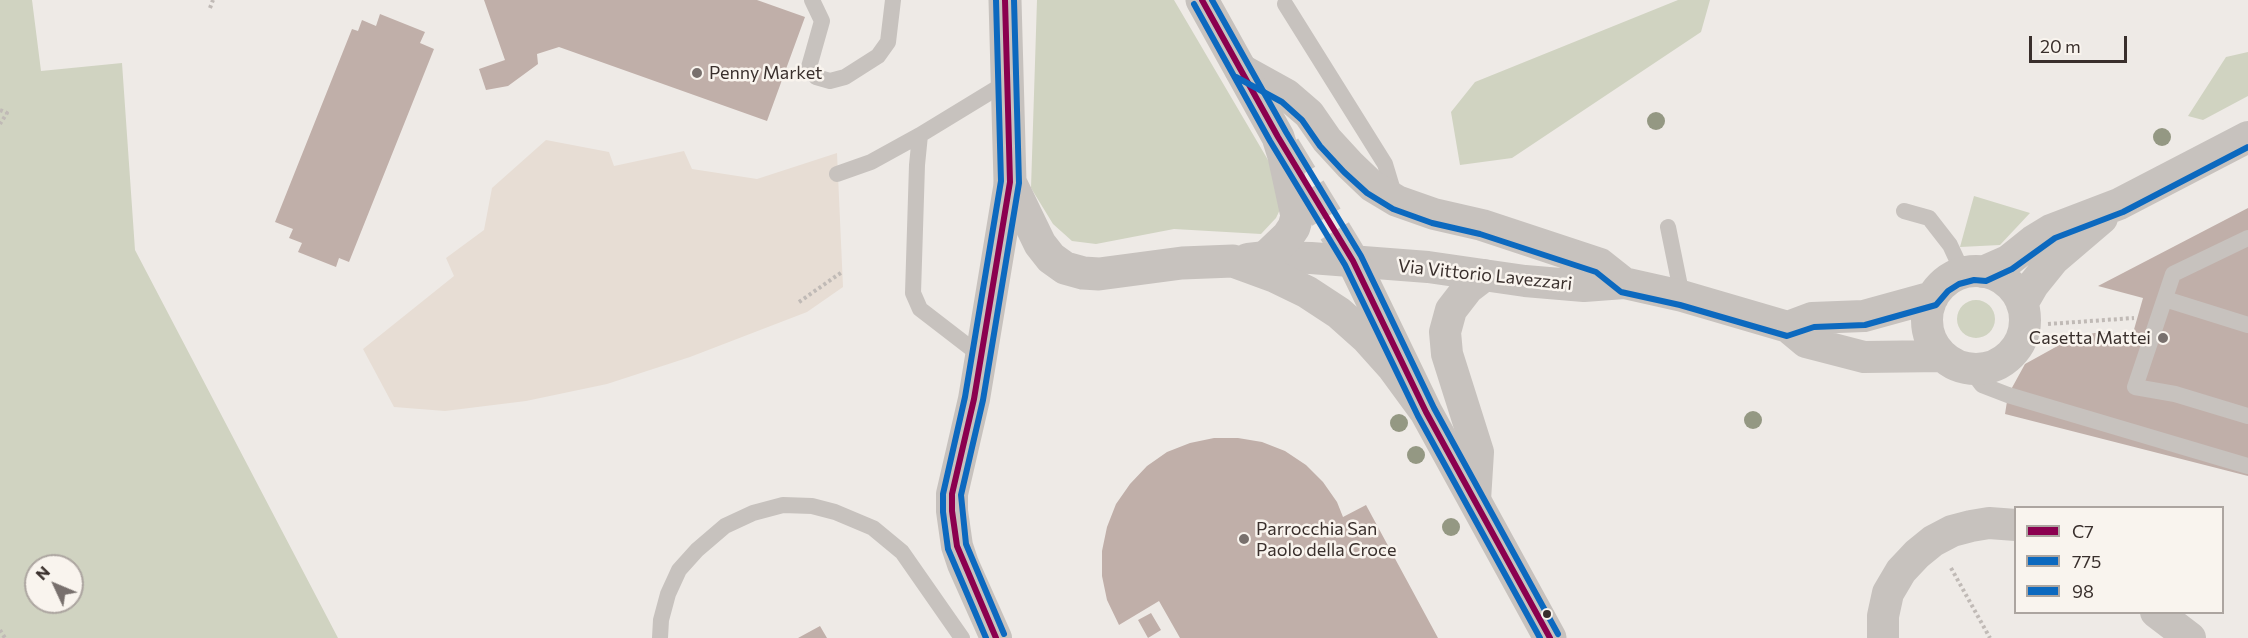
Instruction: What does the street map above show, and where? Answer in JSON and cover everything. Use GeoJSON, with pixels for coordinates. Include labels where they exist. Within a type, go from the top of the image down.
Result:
{"type":"FeatureCollection","features":[{"type":"Feature","properties":{"kind":"street"},"geometry":{"type":"LineString","coordinates":[[996,638],[957,546],[952,494],[981,356],[1010,182],[1005,0]]}},
{"type":"Feature","properties":{"kind":"street"},"geometry":{"type":"LineString","coordinates":[[1202,0],[1278,137],[1284,156],[1297,216],[1288,236],[1266,257]]}},
{"type":"Feature","properties":{"kind":"street"},"geometry":{"type":"LineString","coordinates":[[1240,69],[1287,95],[1309,114],[1350,165],[1372,186],[1396,201],[1434,214],[1482,225],[1600,264],[1624,283]]}},
{"type":"Feature","properties":{"kind":"street","name":"Via Vittorio Lavezzari"},"geometry":{"type":"LineString","coordinates":[[1788,327],[1812,318],[1864,316],[1932,297],[1942,284],[2008,261],[2051,230],[2119,204],[2248,137]]}},
{"type":"Feature","properties":{"kind":"street","name":"Via Vittorio Lavezzari"},"geometry":{"type":"LineString","coordinates":[[1010,182],[1040,244],[1051,258],[1065,268],[1083,273],[1099,274],[1182,263],[1266,257],[1428,267],[1584,286],[1624,283],[1682,296],[1788,327],[1806,342],[1864,357],[1956,362],[1982,368],[2005,358],[2021,338],[2023,315],[2033,285],[2054,259],[2119,204]]}},
{"type":"Feature","properties":{"kind":"street"},"geometry":{"type":"LineString","coordinates":[[1233,261],[1274,276],[1306,292],[1339,313],[1368,338],[1426,412]]}},
{"type":"Feature","properties":{"kind":"street"},"geometry":{"type":"LineString","coordinates":[[1353,261],[1426,412],[1550,638]]}},
{"type":"Feature","properties":{"kind":"street"},"geometry":{"type":"LineString","coordinates":[[1973,272],[1996,275],[2007,282],[2016,292],[2023,315]]}},
{"type":"Feature","properties":{"kind":"street"},"geometry":{"type":"LineString","coordinates":[[1475,500],[1478,452],[1447,354],[1444,332],[1451,310],[1468,288],[1485,275]]}},
{"type":"Feature","properties":{"kind":"street"},"geometry":{"type":"LineString","coordinates":[[1932,297],[1928,312],[1928,328],[1933,344],[1956,362]]}},
{"type":"Feature","properties":{"kind":"street"},"geometry":{"type":"LineString","coordinates":[[1883,638],[1883,616],[1888,593],[1901,571],[1917,554],[1933,541],[1952,531],[1971,526],[2014,524]]}},
{"type":"Feature","properties":{"kind":"street"},"geometry":{"type":"LineString","coordinates":[[2159,614],[2190,638]]}},
{"type":"Feature","properties":{"kind":"lane"},"geometry":{"type":"LineString","coordinates":[[812,0],[822,21],[809,67],[816,77],[830,81],[845,77],[879,56],[888,42],[892,0]]}},
{"type":"Feature","properties":{"kind":"lane"},"geometry":{"type":"LineString","coordinates":[[1285,4],[1385,164],[1396,201]]}},
{"type":"Feature","properties":{"kind":"lane"},"geometry":{"type":"LineString","coordinates":[[837,174],[871,162],[1007,82]]}},
{"type":"Feature","properties":{"kind":"lane"},"geometry":{"type":"LineString","coordinates":[[920,135],[913,293],[920,309],[981,356]]}},
{"type":"Feature","properties":{"kind":"lane"},"geometry":{"type":"LineString","coordinates":[[1904,211],[1929,218],[1973,272]]}},
{"type":"Feature","properties":{"kind":"lane"},"geometry":{"type":"LineString","coordinates":[[1668,227],[1682,296]]}},
{"type":"Feature","properties":{"kind":"lane"},"geometry":{"type":"LineString","coordinates":[[2243,244],[2173,274],[2135,387],[2175,394],[2248,416]]}},
{"type":"Feature","properties":{"kind":"lane"},"geometry":{"type":"LineString","coordinates":[[2165,300],[2248,325]]}},
{"type":"Feature","properties":{"kind":"lane"},"geometry":{"type":"LineString","coordinates":[[1956,362],[1982,385],[2008,395],[2248,466]]}},
{"type":"Feature","properties":{"kind":"lane"},"geometry":{"type":"LineString","coordinates":[[660,638],[661,620],[668,594],[679,570],[697,550],[725,526],[753,513],[783,505],[812,506],[835,512],[873,528],[902,552],[962,638]]}},
{"type":"Feature","properties":{"kind":"path"},"geometry":{"type":"LineString","coordinates":[[210,8],[213,0]]}},
{"type":"Feature","properties":{"kind":"path"},"geometry":{"type":"LineString","coordinates":[[0,110],[7,113],[0,124]]}},
{"type":"Feature","properties":{"kind":"path"},"geometry":{"type":"LineString","coordinates":[[799,302],[842,272]]}},
{"type":"Feature","properties":{"kind":"path"},"geometry":{"type":"LineString","coordinates":[[2023,315],[2137,317]]}},
{"type":"Feature","properties":{"kind":"path"},"geometry":{"type":"LineString","coordinates":[[1933,541],[1958,579],[1990,638]]}},
{"type":"Feature","properties":{"kind":"path"},"geometry":{"type":"LineString","coordinates":[[0,630],[4,638]]}},
{"type":"Feature","properties":{"kind":"green space"},"geometry":{"type":"Polygon","coordinates":[[[0,0],[32,0],[41,71],[122,63],[135,250],[338,638],[0,638],[0,0]]]}},
{"type":"Feature","properties":{"kind":"green space"},"geometry":{"type":"Polygon","coordinates":[[[1037,0],[1174,0],[1278,177],[1286,197],[1276,218],[1261,234],[1174,229],[1096,244],[1072,241],[1053,224],[1031,188],[1037,0]]]}},
{"type":"Feature","properties":{"kind":"green space"},"geometry":{"type":"Polygon","coordinates":[[[1678,0],[1710,0],[1701,32],[1512,158],[1460,165],[1451,112],[1475,82],[1678,0]]]}},
{"type":"Feature","properties":{"kind":"green space"},"geometry":{"type":"Polygon","coordinates":[[[2248,52],[2248,96],[2203,120],[2188,116],[2226,57],[2248,52]]]}},
{"type":"Feature","properties":{"kind":"green space"},"geometry":{"type":"Polygon","coordinates":[[[1974,196],[2030,213],[2000,245],[1960,247],[1974,196]]]}},
{"type":"Feature","properties":{"kind":"green space"},"geometry":{"type":"Polygon","coordinates":[[[1976,300],[1989,306],[1995,319],[1989,332],[1976,338],[1963,332],[1957,319],[1963,306],[1976,300]]]}},
{"type":"Feature","properties":{"kind":"shaded area"},"geometry":{"type":"Polygon","coordinates":[[[546,140],[609,152],[614,166],[684,151],[692,169],[757,179],[837,153],[843,287],[807,312],[690,357],[607,384],[526,401],[445,411],[394,407],[363,349],[454,276],[446,258],[484,230],[492,188],[546,140]]]}},
{"type":"Feature","properties":{"kind":"building"},"geometry":{"type":"Polygon","coordinates":[[[484,0],[757,0],[805,17],[767,121],[559,47],[537,54],[538,64],[508,86],[486,90],[479,69],[505,60],[484,0]]]}},
{"type":"Feature","properties":{"kind":"building"},"geometry":{"type":"Polygon","coordinates":[[[380,14],[425,32],[420,43],[434,49],[349,262],[339,258],[336,267],[298,252],[302,243],[289,238],[293,229],[275,222],[352,29],[358,31],[362,20],[376,26],[380,14]]]}},
{"type":"Feature","properties":{"kind":"building","name":"Casetta Mattei"},"geometry":{"type":"Polygon","coordinates":[[[2248,208],[2248,476],[2005,414],[2008,395],[2025,364],[2063,343],[2094,333],[2133,333],[2143,298],[2098,286],[2248,208]]]}},
{"type":"Feature","properties":{"kind":"building","name":"Parrocchia San Paolo della Croce"},"geometry":{"type":"Polygon","coordinates":[[[1214,438],[1238,438],[1262,442],[1285,451],[1306,465],[1323,482],[1337,502],[1343,517],[1366,505],[1438,638],[1180,638],[1159,601],[1119,625],[1107,600],[1102,576],[1102,551],[1107,527],[1116,504],[1147,466],[1167,452],[1190,443],[1214,438]]]}},
{"type":"Feature","properties":{"kind":"building"},"geometry":{"type":"Polygon","coordinates":[[[1151,613],[1161,630],[1148,638],[1138,620],[1151,613]]]}},
{"type":"Feature","properties":{"kind":"building"},"geometry":{"type":"Polygon","coordinates":[[[820,626],[827,638],[798,638],[820,626]]]}},
{"type":"Feature","properties":{"kind":"tunnel"},"geometry":{"type":"LineString","coordinates":[[1284,147],[1353,261]]}},
{"type":"Feature","properties":{"kind":"transit line","name":"98"},"geometry":{"type":"LineString","coordinates":[[986,638],[948,549],[943,494],[965,397],[1001,181],[996,0]]}},
{"type":"Feature","properties":{"kind":"transit line","name":"C7"},"geometry":{"type":"LineString","coordinates":[[996,638],[957,546],[952,494],[974,399],[1010,182],[1005,0]]}},
{"type":"Feature","properties":{"kind":"transit line","name":"775"},"geometry":{"type":"LineString","coordinates":[[1004,634],[966,544],[961,495],[983,400],[1019,183],[1014,0]]}},
{"type":"Feature","properties":{"kind":"transit line","name":"C7"},"geometry":{"type":"LineString","coordinates":[[1202,0],[1278,137],[1353,261],[1426,412],[1550,638]]}},
{"type":"Feature","properties":{"kind":"transit line","name":"98"},"geometry":{"type":"LineString","coordinates":[[1212,0],[1286,132],[1361,256],[1434,408],[1558,634]]}},
{"type":"Feature","properties":{"kind":"transit line","name":"775"},"geometry":{"type":"LineString","coordinates":[[1194,4],[1270,141],[1345,265],[1418,416],[1540,638]]}},
{"type":"Feature","properties":{"kind":"transit line","name":"775"},"geometry":{"type":"LineString","coordinates":[[1236,77],[1282,102],[1302,120],[1320,146],[1344,172],[1367,193],[1393,209],[1432,223],[1480,234],[1596,272],[1621,292],[1680,305],[1787,336],[1814,327],[1865,325],[1936,305],[1948,291],[1959,284],[1974,280],[1986,281],[2012,269],[2055,238],[2123,212],[2248,147]]}},
{"type":"Feature","properties":{"kind":"place","name":"Penny Market"},"geometry":{"type":"Point","coordinates":[697,73]}},
{"type":"Feature","properties":{"kind":"place","name":"Casetta Mattei"},"geometry":{"type":"Point","coordinates":[2163,338]}},
{"type":"Feature","properties":{"kind":"place","name":"Parrocchia San Paolo della Croce"},"geometry":{"type":"Point","coordinates":[1244,539]}}]}
